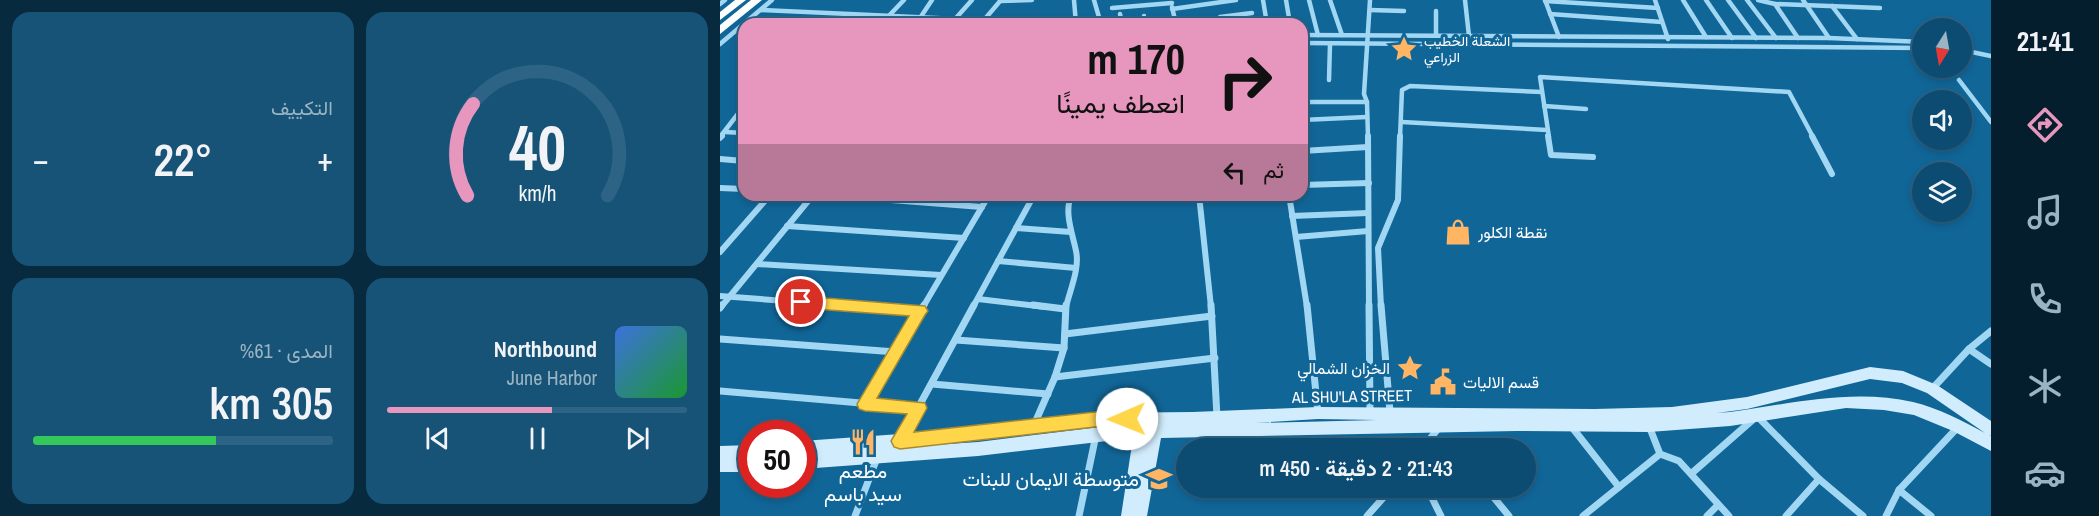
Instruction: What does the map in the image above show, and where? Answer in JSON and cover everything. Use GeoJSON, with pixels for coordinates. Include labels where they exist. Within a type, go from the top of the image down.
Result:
{"type":"FeatureCollection","features":[{"type":"Feature","properties":{"kind":"highway"},"geometry":{"type":"LineString","coordinates":[[720,15],[733,0]]}},
{"type":"Feature","properties":{"kind":"highway"},"geometry":{"type":"LineString","coordinates":[[720,15],[741,0]]}},
{"type":"Feature","properties":{"kind":"highway"},"geometry":{"type":"LineString","coordinates":[[740,18],[759,5]]}},
{"type":"Feature","properties":{"kind":"highway"},"geometry":{"type":"LineString","coordinates":[[720,31],[738,19]]}},
{"type":"Feature","properties":{"kind":"main road","name":"AL SHU'LA STREET"},"geometry":{"type":"LineString","coordinates":[[816,461],[978,449],[1150,425],[1217,418],[1318,412],[1595,416],[1672,413],[1762,400],[1870,373],[1903,377],[1932,389],[1987,426]]}},
{"type":"Feature","properties":{"kind":"main road","name":"AL SHU'LA STREET"},"geometry":{"type":"LineString","coordinates":[[816,447],[900,441],[1095,420],[1150,425],[1649,425],[1757,416],[1824,404],[1870,402],[1914,409],[1964,429],[1991,444]]}},
{"type":"Feature","properties":{"kind":"main road"},"geometry":{"type":"LineString","coordinates":[[1129,516],[1150,425]]}},
{"type":"Feature","properties":{"kind":"main road"},"geometry":{"type":"LineString","coordinates":[[1139,516],[1150,425]]}},
{"type":"Feature","properties":{"kind":"main road"},"geometry":{"type":"LineString","coordinates":[[1964,429],[1981,433],[1987,426]]}},
{"type":"Feature","properties":{"kind":"main road"},"geometry":{"type":"LineString","coordinates":[[720,453],[738,455]]}},
{"type":"Feature","properties":{"kind":"main road"},"geometry":{"type":"LineString","coordinates":[[720,465],[738,460]]}},
{"type":"Feature","properties":{"kind":"street"},"geometry":{"type":"LineString","coordinates":[[720,4],[725,0]]}},
{"type":"Feature","properties":{"kind":"street"},"geometry":{"type":"LineString","coordinates":[[750,18],[759,5],[772,0]]}},
{"type":"Feature","properties":{"kind":"street"},"geometry":{"type":"LineString","coordinates":[[889,16],[904,0]]}},
{"type":"Feature","properties":{"kind":"street"},"geometry":{"type":"LineString","coordinates":[[920,18],[932,0]]}},
{"type":"Feature","properties":{"kind":"street"},"geometry":{"type":"LineString","coordinates":[[759,5],[889,16],[956,18],[972,0]]}},
{"type":"Feature","properties":{"kind":"street"},"geometry":{"type":"LineString","coordinates":[[986,18],[1001,0],[1032,0]]}},
{"type":"Feature","properties":{"kind":"street"},"geometry":{"type":"LineString","coordinates":[[1074,0],[1076,18]]}},
{"type":"Feature","properties":{"kind":"street"},"geometry":{"type":"LineString","coordinates":[[1094,0],[1099,18]]}},
{"type":"Feature","properties":{"kind":"street"},"geometry":{"type":"LineString","coordinates":[[1112,8],[1236,0]]}},
{"type":"Feature","properties":{"kind":"street"},"geometry":{"type":"LineString","coordinates":[[1263,0],[1265,18]]}},
{"type":"Feature","properties":{"kind":"street"},"geometry":{"type":"LineString","coordinates":[[1286,0],[1289,18]]}},
{"type":"Feature","properties":{"kind":"street"},"geometry":{"type":"LineString","coordinates":[[1309,0],[1318,35]]}},
{"type":"Feature","properties":{"kind":"street"},"geometry":{"type":"LineString","coordinates":[[1330,0],[1342,35]]}},
{"type":"Feature","properties":{"kind":"street"},"geometry":{"type":"LineString","coordinates":[[1370,0],[1364,94],[1367,102],[1369,183],[1370,412]]}},
{"type":"Feature","properties":{"kind":"street"},"geometry":{"type":"LineString","coordinates":[[1465,0],[1469,36]]}},
{"type":"Feature","properties":{"kind":"street"},"geometry":{"type":"LineString","coordinates":[[1559,37],[1545,0],[1658,8]]}},
{"type":"Feature","properties":{"kind":"street"},"geometry":{"type":"LineString","coordinates":[[1655,0],[1671,45]]}},
{"type":"Feature","properties":{"kind":"street"},"geometry":{"type":"LineString","coordinates":[[1683,0],[1706,37]]}},
{"type":"Feature","properties":{"kind":"street"},"geometry":{"type":"LineString","coordinates":[[1706,0],[1732,38]]}},
{"type":"Feature","properties":{"kind":"street"},"geometry":{"type":"LineString","coordinates":[[1728,0],[1756,38]]}},
{"type":"Feature","properties":{"kind":"street"},"geometry":{"type":"LineString","coordinates":[[1819,0],[1823,6]]}},
{"type":"Feature","properties":{"kind":"street"},"geometry":{"type":"LineString","coordinates":[[1748,2],[1759,1],[1775,4],[1804,2],[1823,6],[1880,8]]}},
{"type":"Feature","properties":{"kind":"street"},"geometry":{"type":"LineString","coordinates":[[1748,2],[1776,38]]}},
{"type":"Feature","properties":{"kind":"street"},"geometry":{"type":"LineString","coordinates":[[1804,2],[1829,38]]}},
{"type":"Feature","properties":{"kind":"street"},"geometry":{"type":"LineString","coordinates":[[1775,4],[1798,38]]}},
{"type":"Feature","properties":{"kind":"street"},"geometry":{"type":"LineString","coordinates":[[1832,6],[1857,39]]}},
{"type":"Feature","properties":{"kind":"street"},"geometry":{"type":"LineString","coordinates":[[1370,10],[1404,11]]}},
{"type":"Feature","properties":{"kind":"street"},"geometry":{"type":"LineString","coordinates":[[1436,11],[1436,35]]}},
{"type":"Feature","properties":{"kind":"street"},"geometry":{"type":"LineString","coordinates":[[1220,18],[1252,13]]}},
{"type":"Feature","properties":{"kind":"street"},"geometry":{"type":"LineString","coordinates":[[1120,14],[1121,18]]}},
{"type":"Feature","properties":{"kind":"street"},"geometry":{"type":"LineString","coordinates":[[1550,14],[1662,22]]}},
{"type":"Feature","properties":{"kind":"street"},"geometry":{"type":"LineString","coordinates":[[720,44],[738,29]]}},
{"type":"Feature","properties":{"kind":"street"},"geometry":{"type":"LineString","coordinates":[[1308,35],[1912,40]]}},
{"type":"Feature","properties":{"kind":"street"},"geometry":{"type":"LineString","coordinates":[[1308,43],[1912,46]]}},
{"type":"Feature","properties":{"kind":"street"},"geometry":{"type":"LineString","coordinates":[[1329,80],[1330,44]]}},
{"type":"Feature","properties":{"kind":"street"},"geometry":{"type":"LineString","coordinates":[[1972,52],[1991,56]]}},
{"type":"Feature","properties":{"kind":"street"},"geometry":{"type":"LineString","coordinates":[[1593,157],[1551,155],[1540,77],[1790,92],[1832,174]]}},
{"type":"Feature","properties":{"kind":"street"},"geometry":{"type":"LineString","coordinates":[[1959,80],[1991,122]]}},
{"type":"Feature","properties":{"kind":"street"},"geometry":{"type":"LineString","coordinates":[[1390,412],[1385,369],[1378,248],[1398,200],[1402,90],[1410,86],[1542,92]]}},
{"type":"Feature","properties":{"kind":"street"},"geometry":{"type":"LineString","coordinates":[[1308,102],[1367,102]]}},
{"type":"Feature","properties":{"kind":"street"},"geometry":{"type":"LineString","coordinates":[[1544,106],[1586,109]]}},
{"type":"Feature","properties":{"kind":"street"},"geometry":{"type":"LineString","coordinates":[[720,138],[738,114]]}},
{"type":"Feature","properties":{"kind":"street"},"geometry":{"type":"LineString","coordinates":[[1308,120],[1367,117]]}},
{"type":"Feature","properties":{"kind":"street"},"geometry":{"type":"LineString","coordinates":[[1402,122],[1547,130]]}},
{"type":"Feature","properties":{"kind":"street"},"geometry":{"type":"LineString","coordinates":[[725,132],[738,133]]}},
{"type":"Feature","properties":{"kind":"street"},"geometry":{"type":"LineString","coordinates":[[1308,151],[1368,147]]}},
{"type":"Feature","properties":{"kind":"street"},"geometry":{"type":"LineString","coordinates":[[720,159],[738,160]]}},
{"type":"Feature","properties":{"kind":"street"},"geometry":{"type":"LineString","coordinates":[[1308,185],[1369,183]]}},
{"type":"Feature","properties":{"kind":"street"},"geometry":{"type":"LineString","coordinates":[[720,188],[738,189]]}},
{"type":"Feature","properties":{"kind":"street"},"geometry":{"type":"LineString","coordinates":[[720,252],[765,201]]}},
{"type":"Feature","properties":{"kind":"street"},"geometry":{"type":"LineString","coordinates":[[720,308],[808,201]]}},
{"type":"Feature","properties":{"kind":"street"},"geometry":{"type":"LineString","coordinates":[[914,201],[982,207]]}},
{"type":"Feature","properties":{"kind":"street"},"geometry":{"type":"LineString","coordinates":[[865,404],[986,201]]}},
{"type":"Feature","properties":{"kind":"street"},"geometry":{"type":"LineString","coordinates":[[900,441],[1031,201]]}},
{"type":"Feature","properties":{"kind":"street"},"geometry":{"type":"LineString","coordinates":[[1034,426],[1055,377],[1064,348],[1065,309],[1076,268],[1077,253],[1071,232],[1071,201]]}},
{"type":"Feature","properties":{"kind":"street"},"geometry":{"type":"LineString","coordinates":[[1200,201],[1212,316],[1217,418]]}},
{"type":"Feature","properties":{"kind":"street"},"geometry":{"type":"LineString","coordinates":[[1290,201],[1306,306],[1318,412]]}},
{"type":"Feature","properties":{"kind":"street"},"geometry":{"type":"LineString","coordinates":[[1292,216],[1368,213]]}},
{"type":"Feature","properties":{"kind":"street"},"geometry":{"type":"LineString","coordinates":[[787,226],[964,238]]}},
{"type":"Feature","properties":{"kind":"street"},"geometry":{"type":"LineString","coordinates":[[1016,228],[1071,232]]}},
{"type":"Feature","properties":{"kind":"street"},"geometry":{"type":"LineString","coordinates":[[1296,237],[1368,231]]}},
{"type":"Feature","properties":{"kind":"street"},"geometry":{"type":"LineString","coordinates":[[998,261],[1076,268]]}},
{"type":"Feature","properties":{"kind":"street"},"geometry":{"type":"LineString","coordinates":[[757,264],[941,275]]}},
{"type":"Feature","properties":{"kind":"street"},"geometry":{"type":"LineString","coordinates":[[720,296],[920,311]]}},
{"type":"Feature","properties":{"kind":"street"},"geometry":{"type":"LineString","coordinates":[[978,299],[1065,309]]}},
{"type":"Feature","properties":{"kind":"street"},"geometry":{"type":"LineString","coordinates":[[1065,334],[1212,316]]}},
{"type":"Feature","properties":{"kind":"street"},"geometry":{"type":"LineString","coordinates":[[1932,389],[1969,349],[1991,331]]}},
{"type":"Feature","properties":{"kind":"street"},"geometry":{"type":"LineString","coordinates":[[720,339],[896,352]]}},
{"type":"Feature","properties":{"kind":"street"},"geometry":{"type":"LineString","coordinates":[[956,339],[1064,348]]}},
{"type":"Feature","properties":{"kind":"street"},"geometry":{"type":"LineString","coordinates":[[1969,349],[1991,364]]}},
{"type":"Feature","properties":{"kind":"street"},"geometry":{"type":"LineString","coordinates":[[1055,377],[1215,358]]}},
{"type":"Feature","properties":{"kind":"street"},"geometry":{"type":"LineString","coordinates":[[932,384],[1048,394]]}},
{"type":"Feature","properties":{"kind":"street"},"geometry":{"type":"LineString","coordinates":[[720,391],[919,408]]}},
{"type":"Feature","properties":{"kind":"street"},"geometry":{"type":"LineString","coordinates":[[1692,473],[1757,416],[1819,479],[1863,516]]}},
{"type":"Feature","properties":{"kind":"street"},"geometry":{"type":"LineString","coordinates":[[1570,424],[1619,487]]}},
{"type":"Feature","properties":{"kind":"street"},"geometry":{"type":"LineString","coordinates":[[1430,438],[1440,425]]}},
{"type":"Feature","properties":{"kind":"street"},"geometry":{"type":"LineString","coordinates":[[1649,425],[1660,454],[1679,461],[1729,516]]}},
{"type":"Feature","properties":{"kind":"street"},"geometry":{"type":"LineString","coordinates":[[1886,516],[1899,490],[1964,429]]}},
{"type":"Feature","properties":{"kind":"street"},"geometry":{"type":"LineString","coordinates":[[1079,516],[1096,433]]}},
{"type":"Feature","properties":{"kind":"street"},"geometry":{"type":"LineString","coordinates":[[720,448],[738,453]]}},
{"type":"Feature","properties":{"kind":"street"},"geometry":{"type":"LineString","coordinates":[[1589,514],[1660,454]]}},
{"type":"Feature","properties":{"kind":"street"},"geometry":{"type":"LineString","coordinates":[[855,516],[878,456]]}},
{"type":"Feature","properties":{"kind":"street"},"geometry":{"type":"LineString","coordinates":[[1790,514],[1819,479]]}},
{"type":"Feature","properties":{"kind":"street"},"geometry":{"type":"LineString","coordinates":[[1899,490],[1931,516]]}},
{"type":"Feature","properties":{"kind":"street"},"geometry":{"type":"LineString","coordinates":[[1367,516],[1383,498]]}},
{"type":"Feature","properties":{"kind":"street"},"geometry":{"type":"LineString","coordinates":[[1432,498],[1441,516]]}},
{"type":"Feature","properties":{"kind":"street"},"geometry":{"type":"LineString","coordinates":[[1494,498],[1509,516]]}},
{"type":"Feature","properties":{"kind":"street"},"geometry":{"type":"LineString","coordinates":[[1707,516],[1718,505]]}},
{"type":"Feature","properties":{"kind":"place","name":"الشعلة الخطيب الزراعي"},"geometry":{"type":"Point","coordinates":[1404,49]}},
{"type":"Feature","properties":{"kind":"place","name":"نقطة الكلور"},"geometry":{"type":"Point","coordinates":[1458,232]}},
{"type":"Feature","properties":{"kind":"place","name":"الخزان الشمالي"},"geometry":{"type":"Point","coordinates":[1410,368]}},
{"type":"Feature","properties":{"kind":"place","name":"قسم الاليات"},"geometry":{"type":"Point","coordinates":[1443,382]}},
{"type":"Feature","properties":{"kind":"place","name":"مطعم سيد باسم"},"geometry":{"type":"Point","coordinates":[863,442]}},
{"type":"Feature","properties":{"kind":"place","name":"متوسطة الايمان للبنات"},"geometry":{"type":"Point","coordinates":[1159,479]}},
{"type":"Feature","properties":{"kind":"route"},"geometry":{"type":"LineString","coordinates":[[801,302],[920,311],[865,404],[919,408],[900,441],[1095,420],[1127,419]]}}]}
